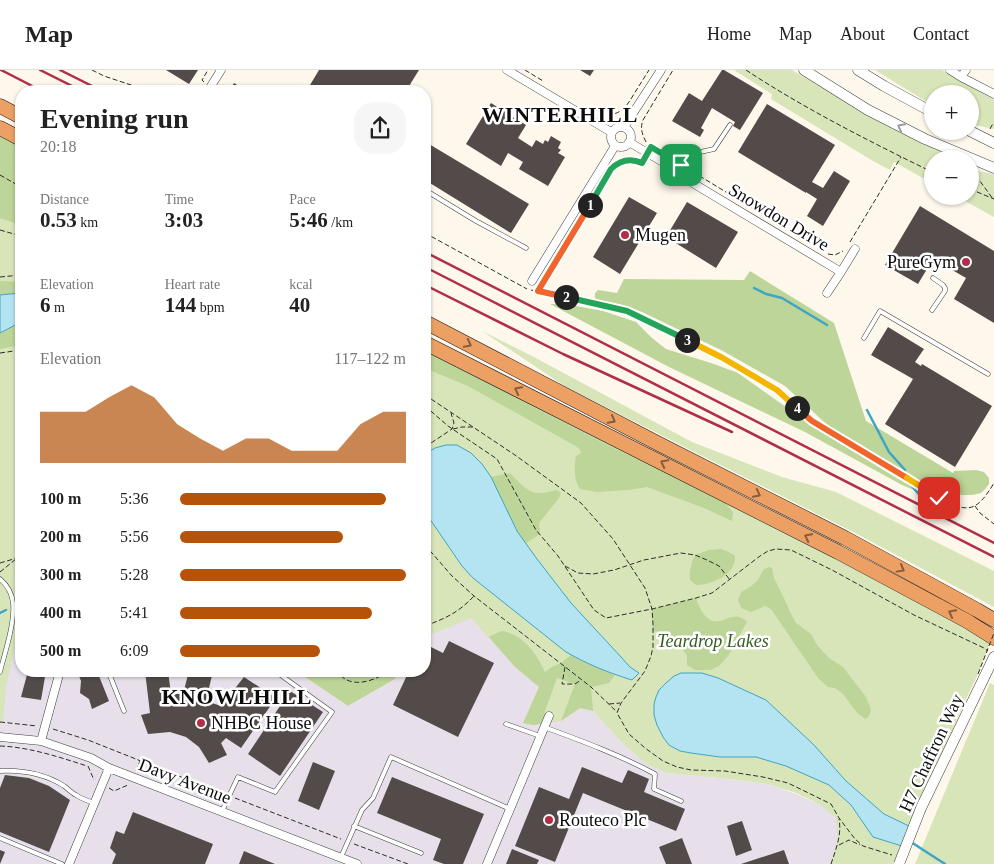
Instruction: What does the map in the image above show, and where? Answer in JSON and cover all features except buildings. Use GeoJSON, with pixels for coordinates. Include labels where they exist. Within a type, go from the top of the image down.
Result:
{"type":"FeatureCollection","features":[{"type":"Feature","properties":{"kind":"highway"},"geometry":{"type":"LineString","coordinates":[[0,106],[15,114]]}},
{"type":"Feature","properties":{"kind":"highway"},"geometry":{"type":"LineString","coordinates":[[0,128],[15,136]]}},
{"type":"Feature","properties":{"kind":"highway"},"geometry":{"type":"LineString","coordinates":[[431,325],[845,538],[994,620]]}},
{"type":"Feature","properties":{"kind":"highway"},"geometry":{"type":"LineString","coordinates":[[431,346],[838,552],[967,621],[994,638]]}},
{"type":"Feature","properties":{"kind":"street"},"geometry":{"type":"LineString","coordinates":[[212,85],[221,70]]}},
{"type":"Feature","properties":{"kind":"street"},"geometry":{"type":"LineString","coordinates":[[507,70],[611,132]]}},
{"type":"Feature","properties":{"kind":"street"},"geometry":{"type":"LineString","coordinates":[[624,127],[661,70]]}},
{"type":"Feature","properties":{"kind":"street"},"geometry":{"type":"LineString","coordinates":[[804,70],[868,110],[926,139],[994,168]]}},
{"type":"Feature","properties":{"kind":"street"},"geometry":{"type":"LineString","coordinates":[[858,70],[924,108]]}},
{"type":"Feature","properties":{"kind":"street"},"geometry":{"type":"LineString","coordinates":[[950,70],[963,74],[994,94]]}},
{"type":"Feature","properties":{"kind":"street"},"geometry":{"type":"LineString","coordinates":[[620,127],[627,129],[631,134],[627,146],[615,146],[611,142],[611,132],[620,127]]}},
{"type":"Feature","properties":{"kind":"street"},"geometry":{"type":"LineString","coordinates":[[979,136],[994,143]]}},
{"type":"Feature","properties":{"kind":"street","name":"Snowdon Drive"},"geometry":{"type":"LineString","coordinates":[[629,142],[678,171],[691,182],[841,272],[828,293]]}},
{"type":"Feature","properties":{"kind":"street"},"geometry":{"type":"LineString","coordinates":[[532,281],[615,146]]}},
{"type":"Feature","properties":{"kind":"street"},"geometry":{"type":"LineString","coordinates":[[841,272],[852,247]]}},
{"type":"Feature","properties":{"kind":"street","name":"H7 Chaffron Way"},"geometry":{"type":"LineString","coordinates":[[897,860],[991,654]]}},
{"type":"Feature","properties":{"kind":"street"},"geometry":{"type":"LineString","coordinates":[[41,741],[58,677]]}},
{"type":"Feature","properties":{"kind":"street"},"geometry":{"type":"LineString","coordinates":[[487,864],[549,716]]}},
{"type":"Feature","properties":{"kind":"street","name":"Davy Avenue"},"geometry":{"type":"LineString","coordinates":[[0,737],[41,741],[91,758],[109,768],[357,864]]}},
{"type":"Feature","properties":{"kind":"street"},"geometry":{"type":"LineString","coordinates":[[69,864],[109,768]]}},
{"type":"Feature","properties":{"kind":"lane"},"geometry":{"type":"LineString","coordinates":[[687,155],[714,149],[730,125]]}},
{"type":"Feature","properties":{"kind":"lane"},"geometry":{"type":"LineString","coordinates":[[431,194],[526,248]]}},
{"type":"Feature","properties":{"kind":"lane"},"geometry":{"type":"LineString","coordinates":[[932,310],[946,288],[933,278]]}},
{"type":"Feature","properties":{"kind":"lane"},"geometry":{"type":"LineString","coordinates":[[864,338],[880,312],[988,374]]}},
{"type":"Feature","properties":{"kind":"lane"},"geometry":{"type":"LineString","coordinates":[[0,579],[5,584],[13,602],[12,619],[0,672]]}},
{"type":"Feature","properties":{"kind":"lane"},"geometry":{"type":"LineString","coordinates":[[110,677],[124,710]]}},
{"type":"Feature","properties":{"kind":"lane"},"geometry":{"type":"LineString","coordinates":[[222,811],[238,777],[275,792],[332,712],[283,677]]}},
{"type":"Feature","properties":{"kind":"lane"},"geometry":{"type":"LineString","coordinates":[[506,724],[540,736]]}},
{"type":"Feature","properties":{"kind":"lane"},"geometry":{"type":"LineString","coordinates":[[544,727],[597,746],[649,770],[656,774],[654,789],[681,801]]}},
{"type":"Feature","properties":{"kind":"lane"},"geometry":{"type":"LineString","coordinates":[[341,858],[362,810],[373,798],[391,758],[510,809]]}},
{"type":"Feature","properties":{"kind":"lane"},"geometry":{"type":"LineString","coordinates":[[0,770],[16,770],[40,776],[64,786],[78,797],[94,803]]}},
{"type":"Feature","properties":{"kind":"lane"},"geometry":{"type":"LineString","coordinates":[[354,826],[421,853]]}},
{"type":"Feature","properties":{"kind":"lane"},"geometry":{"type":"LineString","coordinates":[[0,838],[62,864]]}},
{"type":"Feature","properties":{"kind":"path"},"geometry":{"type":"LineString","coordinates":[[92,70],[131,85]]}},
{"type":"Feature","properties":{"kind":"path"},"geometry":{"type":"LineString","coordinates":[[525,70],[547,83]]}},
{"type":"Feature","properties":{"kind":"path"},"geometry":{"type":"LineString","coordinates":[[595,113],[612,115],[622,111],[649,70]]}},
{"type":"Feature","properties":{"kind":"path"},"geometry":{"type":"LineString","coordinates":[[611,169],[624,160],[636,160],[642,163],[651,147],[642,132],[641,125],[673,70]]}},
{"type":"Feature","properties":{"kind":"path"},"geometry":{"type":"LineString","coordinates":[[746,70],[807,108],[924,168]]}},
{"type":"Feature","properties":{"kind":"path"},"geometry":{"type":"LineString","coordinates":[[852,247],[901,157]]}},
{"type":"Feature","properties":{"kind":"path"},"geometry":{"type":"LineString","coordinates":[[691,171],[794,234]]}},
{"type":"Feature","properties":{"kind":"path"},"geometry":{"type":"LineString","coordinates":[[0,175],[15,184]]}},
{"type":"Feature","properties":{"kind":"path"},"geometry":{"type":"LineString","coordinates":[[979,180],[993,199]]}},
{"type":"Feature","properties":{"kind":"path"},"geometry":{"type":"LineString","coordinates":[[538,291],[601,185]]}},
{"type":"Feature","properties":{"kind":"path"},"geometry":{"type":"LineString","coordinates":[[979,193],[993,199]]}},
{"type":"Feature","properties":{"kind":"path"},"geometry":{"type":"LineString","coordinates":[[0,230],[15,234]]}},
{"type":"Feature","properties":{"kind":"path"},"geometry":{"type":"LineString","coordinates":[[431,236],[527,289],[627,311],[721,357],[777,390],[812,421],[954,506],[963,508],[975,506],[986,497],[994,483]]}},
{"type":"Feature","properties":{"kind":"path"},"geometry":{"type":"LineString","coordinates":[[824,253],[835,255],[844,250]]}},
{"type":"Feature","properties":{"kind":"path"},"geometry":{"type":"LineString","coordinates":[[0,277],[15,276]]}},
{"type":"Feature","properties":{"kind":"path"},"geometry":{"type":"LineString","coordinates":[[0,353],[15,351]]}},
{"type":"Feature","properties":{"kind":"path"},"geometry":{"type":"LineString","coordinates":[[431,399],[475,427],[581,503],[613,539],[630,564],[644,588],[652,609],[653,647],[645,671],[621,703],[617,713]]}},
{"type":"Feature","properties":{"kind":"path"},"geometry":{"type":"LineString","coordinates":[[431,411],[452,429],[497,459],[536,530],[558,556],[594,610],[606,618],[652,609],[712,593],[768,551],[776,549],[791,550],[914,615],[984,648],[991,654]]}},
{"type":"Feature","properties":{"kind":"path"},"geometry":{"type":"LineString","coordinates":[[451,412],[454,423],[452,429]]}},
{"type":"Feature","properties":{"kind":"path"},"geometry":{"type":"LineString","coordinates":[[431,443],[452,429],[475,427]]}},
{"type":"Feature","properties":{"kind":"path"},"geometry":{"type":"LineString","coordinates":[[975,506],[980,513],[994,524]]}},
{"type":"Feature","properties":{"kind":"path"},"geometry":{"type":"LineString","coordinates":[[431,553],[452,576],[474,596],[609,704],[617,713],[629,734],[663,761],[690,770],[725,771],[788,783],[831,804],[839,818],[855,839],[863,846]]}},
{"type":"Feature","properties":{"kind":"path"},"geometry":{"type":"LineString","coordinates":[[564,565],[578,573],[593,574],[670,554],[681,553],[695,555],[719,566],[730,580]]}},
{"type":"Feature","properties":{"kind":"path"},"geometry":{"type":"LineString","coordinates":[[0,563],[15,559]]}},
{"type":"Feature","properties":{"kind":"path"},"geometry":{"type":"LineString","coordinates":[[0,572],[15,560]]}},
{"type":"Feature","properties":{"kind":"path"},"geometry":{"type":"LineString","coordinates":[[431,624],[453,615],[465,607],[474,596]]}},
{"type":"Feature","properties":{"kind":"path"},"geometry":{"type":"LineString","coordinates":[[981,676],[994,633]]}},
{"type":"Feature","properties":{"kind":"path"},"geometry":{"type":"LineString","coordinates":[[565,667],[562,684],[575,684],[581,680]]}},
{"type":"Feature","properties":{"kind":"path"},"geometry":{"type":"LineString","coordinates":[[342,677],[354,682],[374,680],[379,677]]}},
{"type":"Feature","properties":{"kind":"path"},"geometry":{"type":"LineString","coordinates":[[609,704],[621,703]]}},
{"type":"Feature","properties":{"kind":"path"},"geometry":{"type":"LineString","coordinates":[[0,722],[45,726],[88,740],[408,864]]}},
{"type":"Feature","properties":{"kind":"path"},"geometry":{"type":"LineString","coordinates":[[0,746],[30,750],[87,766]]}},
{"type":"Feature","properties":{"kind":"path"},"geometry":{"type":"LineString","coordinates":[[831,864],[838,845],[841,827],[839,818]]}},
{"type":"Feature","properties":{"kind":"path"},"geometry":{"type":"LineString","coordinates":[[838,845],[849,840],[897,860]]}},
{"type":"Feature","properties":{"kind":"shaded area"},"geometry":{"type":"Polygon","coordinates":[[[0,608],[15,608],[15,677],[305,677],[348,706],[396,677],[431,677],[431,634],[471,617],[514,666],[539,687],[523,723],[561,721],[580,708],[593,711],[622,743],[646,764],[667,773],[767,784],[819,804],[839,818],[841,827],[838,845],[831,864],[0,864],[0,608]]]}},
{"type":"Feature","properties":{"kind":"green space"},"geometry":{"type":"Polygon","coordinates":[[[734,70],[792,70],[857,108],[945,150],[924,150],[924,179],[894,162],[890,170],[771,99],[772,94],[734,70]]]}},
{"type":"Feature","properties":{"kind":"green space"},"geometry":{"type":"Polygon","coordinates":[[[875,70],[942,70],[968,85],[924,85],[924,100],[875,70]]]}},
{"type":"Feature","properties":{"kind":"green space"},"geometry":{"type":"Polygon","coordinates":[[[979,91],[994,100],[994,129],[979,126],[979,91]]]}},
{"type":"Feature","properties":{"kind":"green space"},"geometry":{"type":"Polygon","coordinates":[[[0,127],[15,135],[15,646],[6,687],[3,723],[0,723],[0,127]]]}},
{"type":"Feature","properties":{"kind":"green space"},"geometry":{"type":"Polygon","coordinates":[[[0,135],[15,144],[15,223],[0,218],[0,135]]]}},
{"type":"Feature","properties":{"kind":"green space"},"geometry":{"type":"Polygon","coordinates":[[[979,171],[994,174],[994,217],[972,205],[979,205],[979,171]]]}},
{"type":"Feature","properties":{"kind":"green space"},"geometry":{"type":"Polygon","coordinates":[[[750,271],[834,323],[866,421],[953,473],[954,471],[976,470],[984,472],[989,478],[989,484],[986,488],[981,493],[972,495],[933,490],[834,431],[785,386],[723,351],[642,312],[618,304],[600,302],[595,297],[595,293],[598,290],[617,293],[624,279],[744,280],[750,271]]]}},
{"type":"Feature","properties":{"kind":"green space"},"geometry":{"type":"Polygon","coordinates":[[[0,281],[15,282],[15,294],[0,295],[0,281]]]}},
{"type":"Feature","properties":{"kind":"green space"},"geometry":{"type":"Polygon","coordinates":[[[550,304],[565,304],[603,311],[636,322],[666,349],[738,373],[807,422],[895,477],[933,498],[902,485],[805,432],[669,367],[550,304]]]}},
{"type":"Feature","properties":{"kind":"green space"},"geometry":{"type":"Polygon","coordinates":[[[15,325],[15,346],[0,349],[0,333],[15,325]]]}},
{"type":"Feature","properties":{"kind":"green space"},"geometry":{"type":"Polygon","coordinates":[[[482,331],[692,442],[782,477],[836,492],[994,571],[994,607],[857,534],[566,387],[482,331]]]}},
{"type":"Feature","properties":{"kind":"green space","name":"Teardrop Lakes"},"geometry":{"type":"Polygon","coordinates":[[[431,346],[992,637],[978,674],[894,864],[830,864],[838,840],[836,818],[819,804],[796,793],[767,784],[667,773],[646,764],[622,743],[593,711],[580,708],[561,721],[533,725],[523,723],[539,687],[514,666],[471,618],[431,635],[431,346]]]}},
{"type":"Feature","properties":{"kind":"green space"},"geometry":{"type":"Polygon","coordinates":[[[431,353],[537,409],[725,503],[733,512],[732,521],[704,508],[647,487],[597,492],[580,489],[575,469],[576,456],[581,453],[579,448],[468,386],[431,371],[431,353]]]}},
{"type":"Feature","properties":{"kind":"green space"},"geometry":{"type":"Polygon","coordinates":[[[510,473],[526,489],[535,493],[557,490],[561,493],[539,523],[540,534],[526,543],[517,531],[491,477],[510,473]]]}},
{"type":"Feature","properties":{"kind":"green space"},"geometry":{"type":"Polygon","coordinates":[[[721,549],[735,556],[732,568],[727,573],[709,583],[696,585],[690,580],[691,567],[695,555],[709,550],[721,549]]]}},
{"type":"Feature","properties":{"kind":"green space"},"geometry":{"type":"Polygon","coordinates":[[[769,567],[772,568],[774,578],[796,623],[811,634],[817,645],[829,658],[843,667],[866,697],[871,710],[866,719],[858,714],[843,694],[835,688],[828,687],[818,678],[771,609],[765,606],[751,612],[741,608],[738,600],[741,592],[758,580],[763,570],[769,567]]]}},
{"type":"Feature","properties":{"kind":"green space"},"geometry":{"type":"Polygon","coordinates":[[[696,598],[702,611],[709,619],[720,621],[736,617],[747,622],[728,656],[719,666],[710,670],[695,670],[687,665],[687,655],[681,648],[653,630],[652,609],[696,598]]]}},
{"type":"Feature","properties":{"kind":"green space"},"geometry":{"type":"Polygon","coordinates":[[[501,631],[516,636],[528,645],[538,658],[545,672],[571,655],[615,675],[609,683],[591,687],[593,711],[580,708],[561,721],[575,684],[557,678],[544,714],[549,716],[546,723],[533,725],[523,723],[539,687],[514,666],[489,637],[501,631]]]}},
{"type":"Feature","properties":{"kind":"green space"},"geometry":{"type":"Polygon","coordinates":[[[305,677],[396,677],[395,679],[348,706],[305,677]]]}},
{"type":"Feature","properties":{"kind":"green space"},"geometry":{"type":"Polygon","coordinates":[[[990,683],[994,685],[994,864],[915,864],[990,683]]]}},
{"type":"Feature","properties":{"kind":"water"},"geometry":{"type":"Polygon","coordinates":[[[15,294],[15,325],[0,333],[0,295],[15,294]]]}},
{"type":"Feature","properties":{"kind":"water","name":"Teardrop Lakes"},"geometry":{"type":"Polygon","coordinates":[[[457,445],[471,453],[482,464],[491,477],[517,531],[537,559],[571,603],[630,667],[639,673],[632,680],[598,668],[566,652],[473,578],[462,566],[431,521],[431,450],[435,448],[457,445]]]}},
{"type":"Feature","properties":{"kind":"water","name":"Teardrop Lakes"},"geometry":{"type":"Polygon","coordinates":[[[681,673],[702,673],[718,678],[766,700],[814,745],[846,781],[884,814],[911,827],[905,847],[873,837],[851,805],[829,785],[786,766],[756,757],[720,757],[691,753],[680,751],[669,745],[657,725],[654,715],[654,704],[659,690],[674,676],[681,673]]]}},
{"type":"Feature","properties":{"kind":"waterway"},"geometry":{"type":"LineString","coordinates":[[754,288],[766,294],[782,298],[827,325]]}},
{"type":"Feature","properties":{"kind":"waterway"},"geometry":{"type":"LineString","coordinates":[[867,410],[889,452],[905,470]]}},
{"type":"Feature","properties":{"kind":"waterway"},"geometry":{"type":"LineString","coordinates":[[911,485],[922,498]]}},
{"type":"Feature","properties":{"kind":"waterway"},"geometry":{"type":"LineString","coordinates":[[0,613],[6,610]]}},
{"type":"Feature","properties":{"kind":"waterway"},"geometry":{"type":"LineString","coordinates":[[911,842],[945,864]]}},
{"type":"Feature","properties":{"kind":"railway"},"geometry":{"type":"LineString","coordinates":[[1,70],[30,85]]}},
{"type":"Feature","properties":{"kind":"railway"},"geometry":{"type":"LineString","coordinates":[[40,70],[70,85]]}},
{"type":"Feature","properties":{"kind":"railway"},"geometry":{"type":"LineString","coordinates":[[60,70],[90,85]]}},
{"type":"Feature","properties":{"kind":"railway"},"geometry":{"type":"LineString","coordinates":[[431,255],[994,543]]}},
{"type":"Feature","properties":{"kind":"railway"},"geometry":{"type":"LineString","coordinates":[[431,270],[994,557]]}},
{"type":"Feature","properties":{"kind":"railway"},"geometry":{"type":"LineString","coordinates":[[431,288],[563,354],[732,432]]}},
{"type":"Feature","properties":{"kind":"place","name":"Mugen"},"geometry":{"type":"Point","coordinates":[625,235]}},
{"type":"Feature","properties":{"kind":"place","name":"PureGym"},"geometry":{"type":"Point","coordinates":[966,262]}},
{"type":"Feature","properties":{"kind":"place","name":"NHBC House"},"geometry":{"type":"Point","coordinates":[201,723]}},
{"type":"Feature","properties":{"kind":"place","name":"Routeco Plc"},"geometry":{"type":"Point","coordinates":[549,820]}},
{"type":"Feature","properties":{"kind":"district","name":"WINTERHILL"},"geometry":{"type":"Point","coordinates":[560,114]}},
{"type":"Feature","properties":{"kind":"district","name":"KNOWLHILL"},"geometry":{"type":"Point","coordinates":[237,696]}},
{"type":"Feature","properties":{"kind":"route"},"geometry":{"type":"LineString","coordinates":[[681,165],[651,147],[642,163],[636,160],[624,160],[615,165],[538,291],[627,311],[721,357],[777,390],[812,421],[939,498]]}}]}
